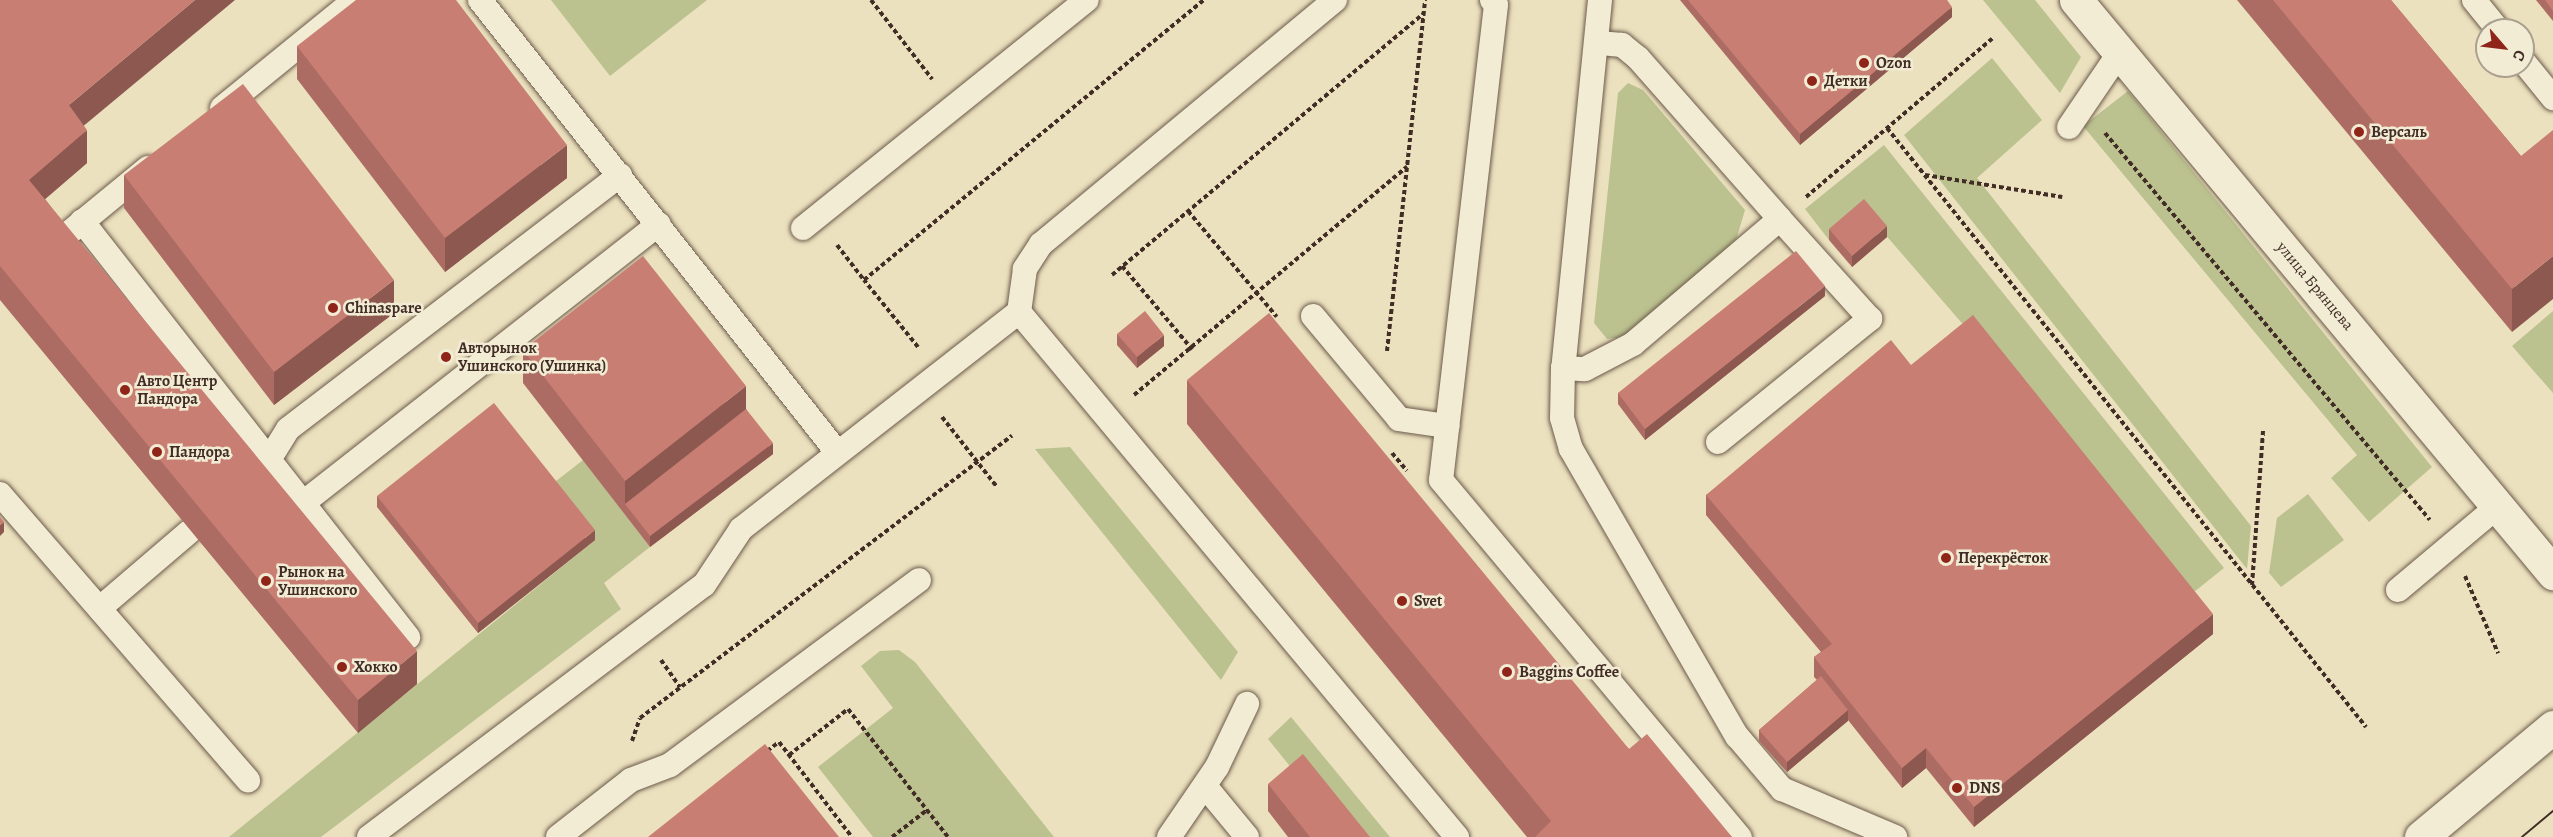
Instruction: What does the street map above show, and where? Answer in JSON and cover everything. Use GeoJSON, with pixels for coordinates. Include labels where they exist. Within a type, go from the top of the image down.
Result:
{"type":"FeatureCollection","features":[{"type":"Feature","properties":{"kind":"street","name":"улица Брянцева"},"geometry":{"type":"LineString","coordinates":[[2076,0],[2553,573]]}},
{"type":"Feature","properties":{"kind":"street"},"geometry":{"type":"LineString","coordinates":[[2421,837],[2553,727]]}},
{"type":"Feature","properties":{"kind":"lane"},"geometry":{"type":"LineString","coordinates":[[202,124],[355,0]]}},
{"type":"Feature","properties":{"kind":"lane"},"geometry":{"type":"LineString","coordinates":[[480,0],[837,452]]}},
{"type":"Feature","properties":{"kind":"lane"},"geometry":{"type":"LineString","coordinates":[[809,222],[1086,0]]}},
{"type":"Feature","properties":{"kind":"lane"},"geometry":{"type":"LineString","coordinates":[[369,837],[704,585],[741,529],[837,452],[1020,312],[1025,269],[1041,244],[1335,0]]}},
{"type":"Feature","properties":{"kind":"lane"},"geometry":{"type":"LineString","coordinates":[[1492,0],[1496,6],[1441,480],[1740,837]]}},
{"type":"Feature","properties":{"kind":"lane"},"geometry":{"type":"LineString","coordinates":[[1600,0],[1598,43],[1563,368],[1562,418],[1570,449],[1737,736],[1782,789],[1895,837]]}},
{"type":"Feature","properties":{"kind":"lane"},"geometry":{"type":"LineString","coordinates":[[2474,0],[2488,18]]}},
{"type":"Feature","properties":{"kind":"lane"},"geometry":{"type":"LineString","coordinates":[[1598,43],[1622,45],[1638,57],[1870,319],[1718,442]]}},
{"type":"Feature","properties":{"kind":"lane"},"geometry":{"type":"LineString","coordinates":[[2069,127],[2120,52]]}},
{"type":"Feature","properties":{"kind":"lane"},"geometry":{"type":"LineString","coordinates":[[2535,76],[2553,98]]}},
{"type":"Feature","properties":{"kind":"lane"},"geometry":{"type":"LineString","coordinates":[[55,245],[166,154]]}},
{"type":"Feature","properties":{"kind":"lane"},"geometry":{"type":"LineString","coordinates":[[251,480],[272,463],[288,429],[620,175]]}},
{"type":"Feature","properties":{"kind":"lane"},"geometry":{"type":"LineString","coordinates":[[1563,368],[1585,369],[1633,344],[1780,219]]}},
{"type":"Feature","properties":{"kind":"lane"},"geometry":{"type":"LineString","coordinates":[[82,221],[408,637]]}},
{"type":"Feature","properties":{"kind":"lane"},"geometry":{"type":"LineString","coordinates":[[303,503],[659,224]]}},
{"type":"Feature","properties":{"kind":"lane"},"geometry":{"type":"LineString","coordinates":[[1020,312],[1457,837]]}},
{"type":"Feature","properties":{"kind":"lane"},"geometry":{"type":"LineString","coordinates":[[1313,316],[1399,418],[1447,426]]}},
{"type":"Feature","properties":{"kind":"lane"},"geometry":{"type":"LineString","coordinates":[[0,494],[248,780]]}},
{"type":"Feature","properties":{"kind":"lane"},"geometry":{"type":"LineString","coordinates":[[2398,590],[2498,506]]}},
{"type":"Feature","properties":{"kind":"lane"},"geometry":{"type":"LineString","coordinates":[[100,608],[190,531]]}},
{"type":"Feature","properties":{"kind":"lane"},"geometry":{"type":"LineString","coordinates":[[558,837],[631,780],[670,765],[920,580]]}},
{"type":"Feature","properties":{"kind":"lane"},"geometry":{"type":"LineString","coordinates":[[1169,837],[1205,786],[1247,704]]}},
{"type":"Feature","properties":{"kind":"lane"},"geometry":{"type":"LineString","coordinates":[[1205,786],[1247,837]]}},
{"type":"Feature","properties":{"kind":"path"},"geometry":{"type":"LineString","coordinates":[[871,0],[953,106]]}},
{"type":"Feature","properties":{"kind":"path"},"geometry":{"type":"LineString","coordinates":[[864,280],[1204,0]]}},
{"type":"Feature","properties":{"kind":"path"},"geometry":{"type":"LineString","coordinates":[[1369,385],[1385,371],[1425,0]]}},
{"type":"Feature","properties":{"kind":"path"},"geometry":{"type":"LineString","coordinates":[[1112,275],[1423,14]]}},
{"type":"Feature","properties":{"kind":"path"},"geometry":{"type":"LineString","coordinates":[[1780,219],[1993,38]]}},
{"type":"Feature","properties":{"kind":"path"},"geometry":{"type":"LineString","coordinates":[[2083,107],[2404,491]]}},
{"type":"Feature","properties":{"kind":"path"},"geometry":{"type":"LineString","coordinates":[[1887,128],[2366,727]]}},
{"type":"Feature","properties":{"kind":"path"},"geometry":{"type":"LineString","coordinates":[[1127,401],[1192,349],[1407,166]]}},
{"type":"Feature","properties":{"kind":"path"},"geometry":{"type":"LineString","coordinates":[[1924,175],[2062,197]]}},
{"type":"Feature","properties":{"kind":"path"},"geometry":{"type":"LineString","coordinates":[[809,222],[864,280],[940,374]]}},
{"type":"Feature","properties":{"kind":"path"},"geometry":{"type":"LineString","coordinates":[[1122,266],[1192,349]]}},
{"type":"Feature","properties":{"kind":"path"},"geometry":{"type":"LineString","coordinates":[[919,389],[997,487]]}},
{"type":"Feature","properties":{"kind":"path"},"geometry":{"type":"LineString","coordinates":[[2252,586],[2263,430]]}},
{"type":"Feature","properties":{"kind":"path"},"geometry":{"type":"LineString","coordinates":[[631,780],[630,749],[640,718],[1011,436]]}},
{"type":"Feature","properties":{"kind":"path"},"geometry":{"type":"LineString","coordinates":[[789,755],[848,708],[948,837]]}},
{"type":"Feature","properties":{"kind":"path"},"geometry":{"type":"LineString","coordinates":[[760,757],[779,742],[852,837]]}},
{"type":"Feature","properties":{"kind":"path"},"geometry":{"type":"LineString","coordinates":[[892,837],[927,810]]}},
{"type":"Feature","properties":{"kind":"green space"},"geometry":{"type":"Polygon","coordinates":[[[551,0],[707,0],[610,76],[551,0]]]}},
{"type":"Feature","properties":{"kind":"green space"},"geometry":{"type":"Polygon","coordinates":[[[1983,0],[2035,0],[2081,57],[2060,93],[1983,0]]]}},
{"type":"Feature","properties":{"kind":"green space"},"geometry":{"type":"Polygon","coordinates":[[[1992,58],[2042,120],[1977,178],[2251,526],[2247,569],[1904,135],[1992,58]]]}},
{"type":"Feature","properties":{"kind":"green space"},"geometry":{"type":"Polygon","coordinates":[[[1628,83],[1643,90],[1745,210],[1736,240],[1624,337],[1607,339],[1594,323],[1618,93],[1628,83]]]}},
{"type":"Feature","properties":{"kind":"green space"},"geometry":{"type":"Polygon","coordinates":[[[2128,91],[2432,467],[2369,522],[2331,478],[2357,455],[2083,126],[2128,91]]]}},
{"type":"Feature","properties":{"kind":"green space"},"geometry":{"type":"Polygon","coordinates":[[[1884,145],[2224,568],[2184,600],[1973,336],[1864,210],[1829,240],[1805,209],[1884,145]]]}},
{"type":"Feature","properties":{"kind":"green space"},"geometry":{"type":"Polygon","coordinates":[[[2553,311],[2553,393],[2512,346],[2553,311]]]}},
{"type":"Feature","properties":{"kind":"green space"},"geometry":{"type":"Polygon","coordinates":[[[1070,447],[1238,652],[1221,680],[1035,449],[1070,447]]]}},
{"type":"Feature","properties":{"kind":"green space"},"geometry":{"type":"Polygon","coordinates":[[[583,460],[650,547],[604,583],[621,609],[321,837],[229,837],[595,540],[551,485],[583,460]]]}},
{"type":"Feature","properties":{"kind":"green space"},"geometry":{"type":"Polygon","coordinates":[[[2308,494],[2344,540],[2281,587],[2269,573],[2277,518],[2308,494]]]}},
{"type":"Feature","properties":{"kind":"green space"},"geometry":{"type":"Polygon","coordinates":[[[899,650],[915,662],[1054,837],[873,837],[818,767],[893,708],[861,666],[880,651],[899,650]]]}},
{"type":"Feature","properties":{"kind":"green space"},"geometry":{"type":"Polygon","coordinates":[[[1291,717],[1390,837],[1347,837],[1268,739],[1291,717]]]}},
{"type":"Feature","properties":{"kind":"building"},"geometry":{"type":"Polygon","coordinates":[[[0,0],[195,0],[69,105],[87,130],[29,180],[417,651],[358,700],[0,266],[0,0]]]}},
{"type":"Feature","properties":{"kind":"building"},"geometry":{"type":"Polygon","coordinates":[[[356,0],[456,0],[567,145],[445,238],[297,46],[356,0]]]}},
{"type":"Feature","properties":{"kind":"building","name":"Детки"},"geometry":{"type":"Polygon","coordinates":[[[1688,0],[1947,0],[1952,7],[1800,134],[1688,0]]]}},
{"type":"Feature","properties":{"kind":"building"},"geometry":{"type":"Polygon","coordinates":[[[2273,0],[2391,0],[2521,156],[2553,130],[2553,256],[2512,289],[2273,0]]]}},
{"type":"Feature","properties":{"kind":"building"},"geometry":{"type":"Polygon","coordinates":[[[2545,0],[2553,0],[2553,11],[2545,0]]]}},
{"type":"Feature","properties":{"kind":"building"},"geometry":{"type":"Polygon","coordinates":[[[243,84],[394,280],[274,372],[124,175],[243,84]]]}},
{"type":"Feature","properties":{"kind":"building"},"geometry":{"type":"Polygon","coordinates":[[[1864,199],[1887,226],[1852,256],[1829,229],[1864,199]]]}},
{"type":"Feature","properties":{"kind":"building"},"geometry":{"type":"Polygon","coordinates":[[[1796,251],[1825,286],[1645,429],[1618,393],[1796,251]]]}},
{"type":"Feature","properties":{"kind":"building"},"geometry":{"type":"Polygon","coordinates":[[[643,256],[746,386],[625,481],[523,350],[643,256]]]}},
{"type":"Feature","properties":{"kind":"building"},"geometry":{"type":"Polygon","coordinates":[[[1145,311],[1164,335],[1137,357],[1117,334],[1145,311]]]}},
{"type":"Feature","properties":{"kind":"building","name":"Svet"},"geometry":{"type":"Polygon","coordinates":[[[1269,313],[1629,749],[1647,734],[1732,837],[1535,837],[1551,821],[1187,380],[1269,313]]]}},
{"type":"Feature","properties":{"kind":"building","name":"Перекрёсток"},"geometry":{"type":"Polygon","coordinates":[[[1973,315],[2213,614],[1974,807],[1926,748],[1902,768],[1814,657],[1832,644],[1706,495],[1891,340],[1911,365],[1973,315]]]}},
{"type":"Feature","properties":{"kind":"building"},"geometry":{"type":"Polygon","coordinates":[[[494,403],[595,530],[478,623],[377,496],[494,403]]]}},
{"type":"Feature","properties":{"kind":"building"},"geometry":{"type":"Polygon","coordinates":[[[746,409],[773,443],[650,536],[625,504],[746,409]]]}},
{"type":"Feature","properties":{"kind":"building"},"geometry":{"type":"Polygon","coordinates":[[[1821,676],[1848,710],[1787,762],[1759,730],[1821,676]]]}},
{"type":"Feature","properties":{"kind":"building"},"geometry":{"type":"Polygon","coordinates":[[[765,744],[839,837],[648,837],[765,744]]]}},
{"type":"Feature","properties":{"kind":"building"},"geometry":{"type":"Polygon","coordinates":[[[1303,754],[1370,837],[1310,837],[1268,784],[1303,754]]]}},
{"type":"Feature","properties":{"kind":"tram line"},"geometry":{"type":"LineString","coordinates":[[2522,837],[2553,811]]}},
{"type":"Feature","properties":{"kind":"place","name":"Ozon"},"geometry":{"type":"Point","coordinates":[1864,63]}},
{"type":"Feature","properties":{"kind":"place","name":"Детки"},"geometry":{"type":"Point","coordinates":[1812,81]}},
{"type":"Feature","properties":{"kind":"place","name":"Версаль"},"geometry":{"type":"Point","coordinates":[2359,132]}},
{"type":"Feature","properties":{"kind":"place","name":"Chinaspare"},"geometry":{"type":"Point","coordinates":[333,308]}},
{"type":"Feature","properties":{"kind":"place","name":"Авторынок Ушинского (Ушинка)"},"geometry":{"type":"Point","coordinates":[446,357]}},
{"type":"Feature","properties":{"kind":"place","name":"Авто Центр Пандора"},"geometry":{"type":"Point","coordinates":[125,390]}},
{"type":"Feature","properties":{"kind":"place","name":"Пандора"},"geometry":{"type":"Point","coordinates":[157,452]}},
{"type":"Feature","properties":{"kind":"place","name":"Перекрёсток"},"geometry":{"type":"Point","coordinates":[1946,558]}},
{"type":"Feature","properties":{"kind":"place","name":"Рынок на Ушинского"},"geometry":{"type":"Point","coordinates":[266,581]}},
{"type":"Feature","properties":{"kind":"place","name":"Svet"},"geometry":{"type":"Point","coordinates":[1402,601]}},
{"type":"Feature","properties":{"kind":"place","name":"Хокко"},"geometry":{"type":"Point","coordinates":[342,667]}},
{"type":"Feature","properties":{"kind":"place","name":"Baggins Coffee"},"geometry":{"type":"Point","coordinates":[1507,672]}},
{"type":"Feature","properties":{"kind":"place","name":"DNS"},"geometry":{"type":"Point","coordinates":[1957,788]}}]}
